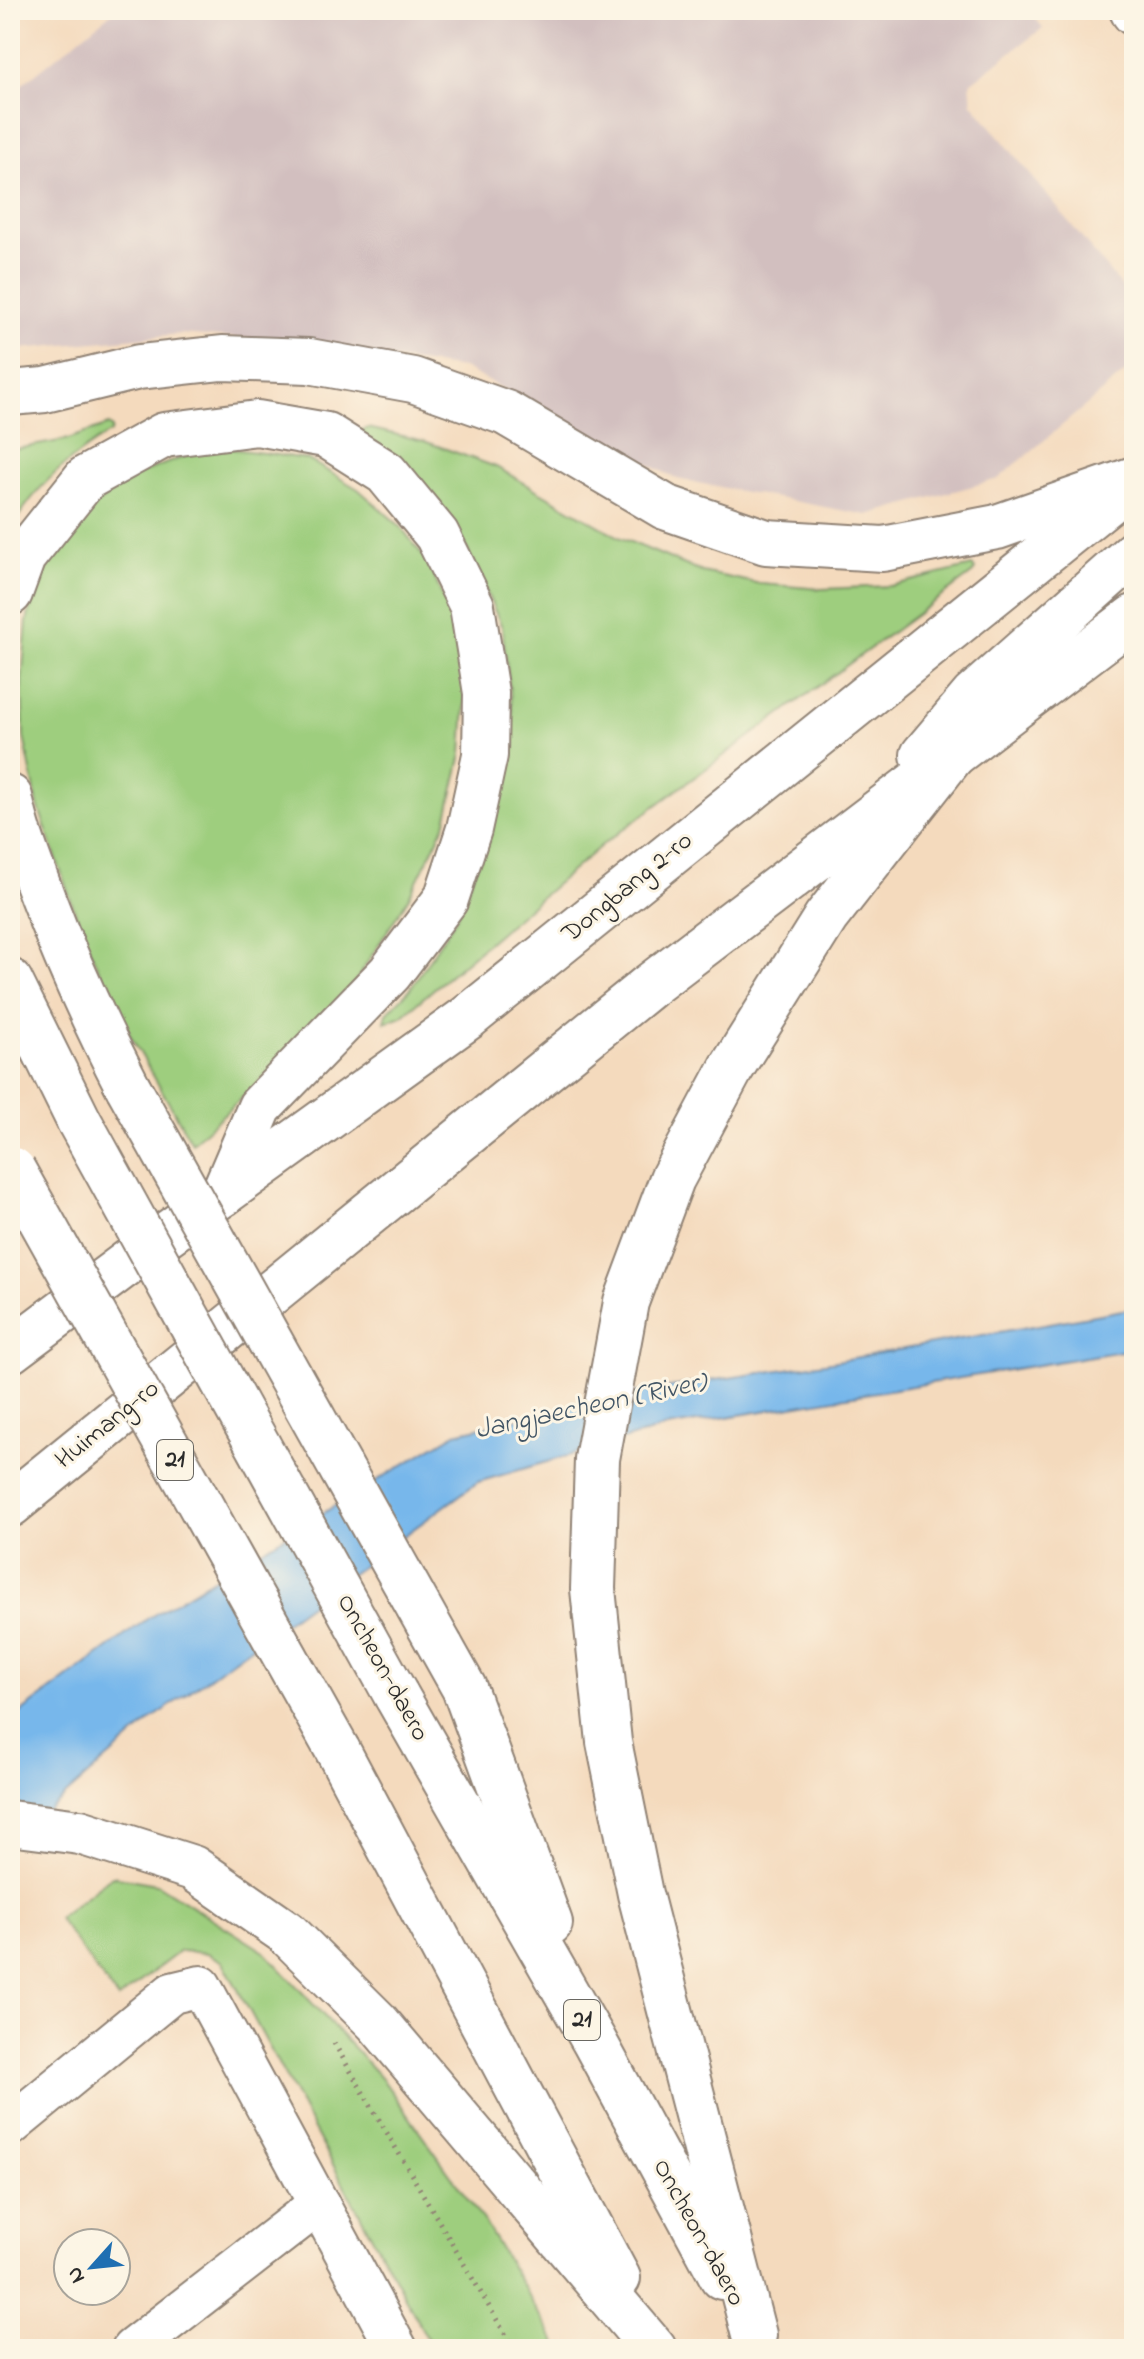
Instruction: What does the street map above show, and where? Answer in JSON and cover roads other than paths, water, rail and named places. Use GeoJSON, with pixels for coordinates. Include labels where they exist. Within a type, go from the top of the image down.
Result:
{"type":"FeatureCollection","features":[{"type":"Feature","properties":{"kind":"main road"},"geometry":{"type":"LineString","coordinates":[[10,393],[45,390],[139,367],[222,358],[309,361],[413,380],[506,413],[665,507],[766,542],[883,549],[997,527],[1134,480]]}},
{"type":"Feature","properties":{"kind":"main road"},"geometry":{"type":"LineString","coordinates":[[10,593],[23,557],[86,478],[164,435],[257,423],[326,435],[386,473],[437,535],[472,606],[486,693],[485,755],[469,829],[446,899],[390,973],[260,1107],[223,1194]]}},
{"type":"Feature","properties":{"kind":"main road","name":"Dongbang 2-ro"},"geometry":{"type":"LineString","coordinates":[[10,1351],[467,1018],[1134,480]]}},
{"type":"Feature","properties":{"kind":"main road"},"geometry":{"type":"LineString","coordinates":[[867,821],[973,696],[1134,553]]}},
{"type":"Feature","properties":{"kind":"main road"},"geometry":{"type":"LineString","coordinates":[[867,821],[1134,617]]}},
{"type":"Feature","properties":{"kind":"main road"},"geometry":{"type":"LineString","coordinates":[[758,2342],[640,1894],[609,1742],[593,1589],[597,1459],[626,1302],[672,1179],[731,1069],[826,917],[952,756]]}},
{"type":"Feature","properties":{"kind":"main road"},"geometry":{"type":"LineString","coordinates":[[10,797],[17,828],[54,927],[94,1021],[464,1688],[594,2041]]}},
{"type":"Feature","properties":{"kind":"main road","name":"Huimang-ro"},"geometry":{"type":"LineString","coordinates":[[10,1505],[648,987],[867,821]]}},
{"type":"Feature","properties":{"kind":"main road","name":"Oncheon-daero"},"geometry":{"type":"LineString","coordinates":[[10,981],[79,1121],[396,1695],[594,2041],[758,2342]]}},
{"type":"Feature","properties":{"kind":"main road","name":"21"},"geometry":{"type":"LineString","coordinates":[[12,1167],[338,1751],[655,2349]]}},
{"type":"Feature","properties":{"kind":"main road"},"geometry":{"type":"LineString","coordinates":[[10,1823],[80,1832],[193,1868],[287,1933],[377,2022],[655,2349]]}},
{"type":"Feature","properties":{"kind":"street"},"geometry":{"type":"LineString","coordinates":[[10,2126],[172,1993],[201,1986],[397,2349]]}},
{"type":"Feature","properties":{"kind":"street"},"geometry":{"type":"LineString","coordinates":[[132,2349],[319,2204]]}},
{"type":"Feature","properties":{"kind":"water","name":"Jangjaecheon (River)"},"geometry":{"type":"Polygon","coordinates":[[[1134,1308],[1134,1349],[667,1427],[478,1482],[156,1716],[10,1844],[10,1722],[16,1716],[147,1619],[456,1433],[638,1392],[831,1362],[1134,1308]]]}}]}
